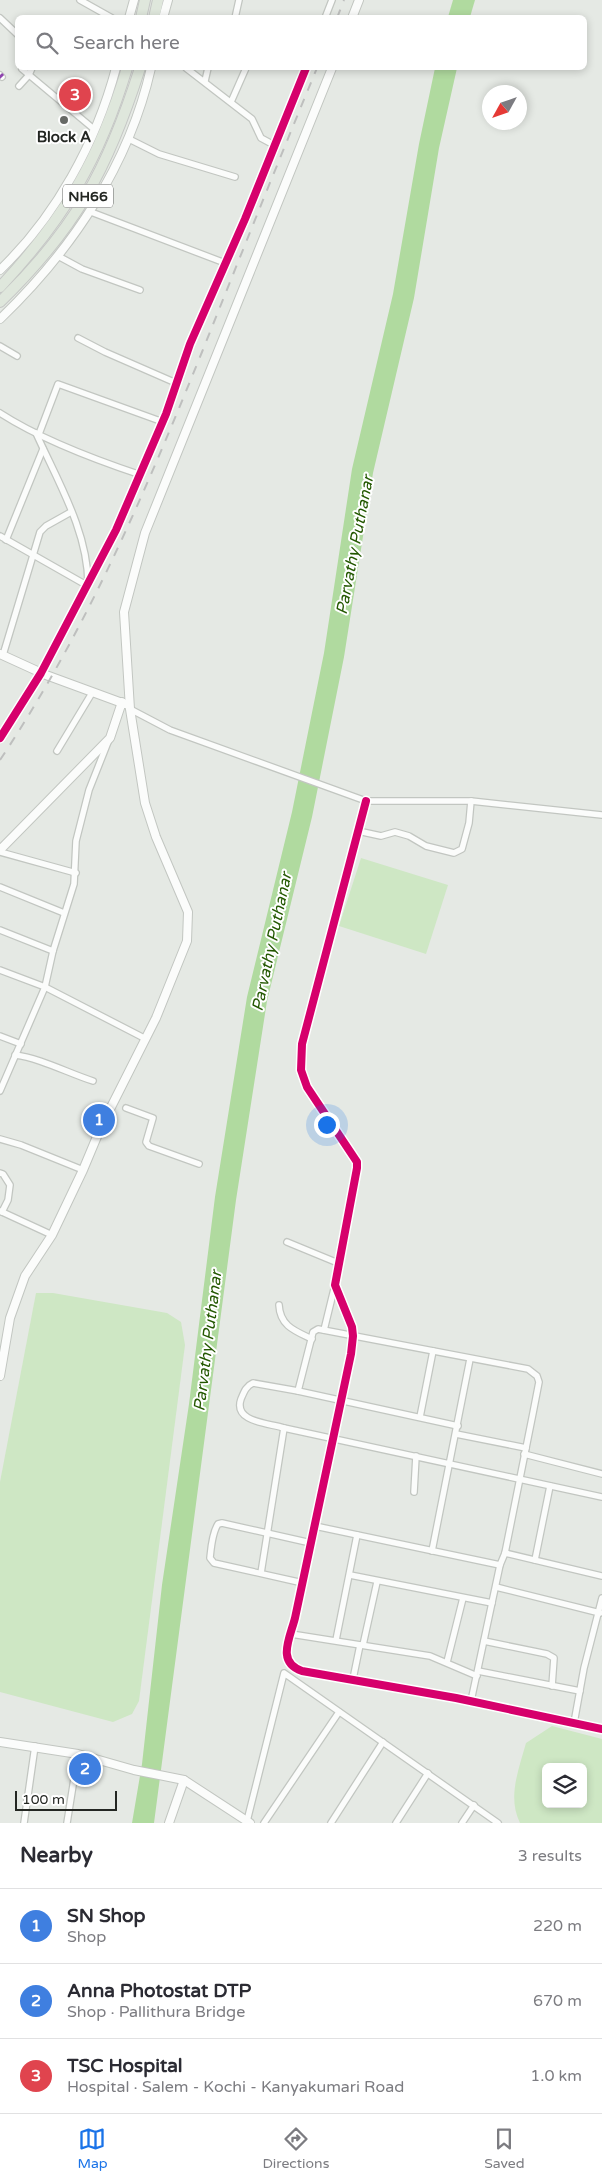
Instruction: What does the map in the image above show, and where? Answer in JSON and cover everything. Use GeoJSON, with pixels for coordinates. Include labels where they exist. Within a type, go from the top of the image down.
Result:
{"type":"FeatureCollection","features":[{"type":"Feature","properties":{"kind":"highway"},"geometry":{"type":"LineString","coordinates":[[142,15],[145,0]]}},
{"type":"Feature","properties":{"kind":"highway"},"geometry":{"type":"LineString","coordinates":[[155,15],[158,0]]}},
{"type":"Feature","properties":{"kind":"highway","name":"NH66"},"geometry":{"type":"LineString","coordinates":[[0,287],[42,240],[76,191],[107,129],[126,70]]}},
{"type":"Feature","properties":{"kind":"highway","name":"NH66"},"geometry":{"type":"LineString","coordinates":[[0,302],[54,245],[87,197],[102,169],[124,119],[139,70]]}},
{"type":"Feature","properties":{"kind":"main road"},"geometry":{"type":"LineString","coordinates":[[130,15],[134,0]]}},
{"type":"Feature","properties":{"kind":"main road"},"geometry":{"type":"LineString","coordinates":[[164,15],[168,0]]}},
{"type":"Feature","properties":{"kind":"main road"},"geometry":{"type":"LineString","coordinates":[[353,15],[359,0]]}},
{"type":"Feature","properties":{"kind":"main road"},"geometry":{"type":"LineString","coordinates":[[0,270],[35,232],[68,183],[96,130],[115,70]]}},
{"type":"Feature","properties":{"kind":"main road"},"geometry":{"type":"LineString","coordinates":[[0,319],[40,278],[91,212],[129,139],[143,103],[151,70]]}},
{"type":"Feature","properties":{"kind":"main road"},"geometry":{"type":"LineString","coordinates":[[0,1376],[2,1349],[10,1318],[25,1276],[52,1235],[144,1038],[156,1018],[184,953],[190,927],[188,912],[156,837],[145,803],[130,709],[124,612],[145,532],[331,70]]}},
{"type":"Feature","properties":{"kind":"main road"},"geometry":{"type":"LineString","coordinates":[[1,654],[41,673],[92,693],[122,702],[130,709]]}},
{"type":"Feature","properties":{"kind":"main road"},"geometry":{"type":"LineString","coordinates":[[0,851],[110,738],[122,702]]}},
{"type":"Feature","properties":{"kind":"main road"},"geometry":{"type":"LineString","coordinates":[[0,1742],[78,1754],[134,1770],[184,1780],[249,1822]]}},
{"type":"Feature","properties":{"kind":"main road"},"geometry":{"type":"LineString","coordinates":[[169,1823],[184,1780]]}},
{"type":"Feature","properties":{"kind":"street"},"geometry":{"type":"LineString","coordinates":[[80,0],[107,15]]}},
{"type":"Feature","properties":{"kind":"street"},"geometry":{"type":"LineString","coordinates":[[236,15],[239,0]]}},
{"type":"Feature","properties":{"kind":"street"},"geometry":{"type":"LineString","coordinates":[[327,15],[332,0]]}},
{"type":"Feature","properties":{"kind":"street"},"geometry":{"type":"LineString","coordinates":[[0,18],[15,32]]}},
{"type":"Feature","properties":{"kind":"street"},"geometry":{"type":"LineString","coordinates":[[23,70],[96,130]]}},
{"type":"Feature","properties":{"kind":"street"},"geometry":{"type":"LineString","coordinates":[[19,86],[31,70]]}},
{"type":"Feature","properties":{"kind":"street"},"geometry":{"type":"LineString","coordinates":[[189,70],[254,122],[261,138],[274,145]]}},
{"type":"Feature","properties":{"kind":"street"},"geometry":{"type":"LineString","coordinates":[[205,81],[208,70]]}},
{"type":"Feature","properties":{"kind":"street"},"geometry":{"type":"LineString","coordinates":[[231,102],[245,70]]}},
{"type":"Feature","properties":{"kind":"street"},"geometry":{"type":"LineString","coordinates":[[0,738],[41,673],[88,586],[141,475],[190,344],[306,70]]}},
{"type":"Feature","properties":{"kind":"street"},"geometry":{"type":"LineString","coordinates":[[129,139],[159,154],[234,177]]}},
{"type":"Feature","properties":{"kind":"street"},"geometry":{"type":"LineString","coordinates":[[91,212],[225,262]]}},
{"type":"Feature","properties":{"kind":"street"},"geometry":{"type":"LineString","coordinates":[[58,256],[82,269],[140,290]]}},
{"type":"Feature","properties":{"kind":"street"},"geometry":{"type":"LineString","coordinates":[[78,338],[176,383]]}},
{"type":"Feature","properties":{"kind":"street"},"geometry":{"type":"LineString","coordinates":[[0,346],[17,356]]}},
{"type":"Feature","properties":{"kind":"street"},"geometry":{"type":"LineString","coordinates":[[88,586],[84,554],[71,512],[38,433],[58,384],[162,422]]}},
{"type":"Feature","properties":{"kind":"street"},"geometry":{"type":"LineString","coordinates":[[0,413],[38,433],[98,460],[141,475]]}},
{"type":"Feature","properties":{"kind":"street"},"geometry":{"type":"LineString","coordinates":[[6,540],[43,448]]}},
{"type":"Feature","properties":{"kind":"street"},"geometry":{"type":"LineString","coordinates":[[1,654],[32,555],[43,528],[71,512]]}},
{"type":"Feature","properties":{"kind":"street"},"geometry":{"type":"LineString","coordinates":[[0,536],[88,586]]}},
{"type":"Feature","properties":{"kind":"street"},"geometry":{"type":"LineString","coordinates":[[57,751],[92,693]]}},
{"type":"Feature","properties":{"kind":"street"},"geometry":{"type":"LineString","coordinates":[[130,709],[170,730],[366,800],[471,801],[602,815]]}},
{"type":"Feature","properties":{"kind":"street"},"geometry":{"type":"LineString","coordinates":[[0,724],[6,728]]}},
{"type":"Feature","properties":{"kind":"street"},"geometry":{"type":"LineString","coordinates":[[0,1092],[45,987],[53,951],[76,873],[76,841],[89,790],[110,738]]}},
{"type":"Feature","properties":{"kind":"street"},"geometry":{"type":"LineString","coordinates":[[324,1330],[335,1285],[357,1162],[307,1087],[301,1070],[302,1044],[366,800]]}},
{"type":"Feature","properties":{"kind":"street"},"geometry":{"type":"LineString","coordinates":[[358,831],[381,836],[395,832],[426,846],[454,853],[462,848],[469,823],[471,801]]}},
{"type":"Feature","properties":{"kind":"street"},"geometry":{"type":"LineString","coordinates":[[0,851],[76,873]]}},
{"type":"Feature","properties":{"kind":"street"},"geometry":{"type":"LineString","coordinates":[[0,887],[64,913]]}},
{"type":"Feature","properties":{"kind":"street"},"geometry":{"type":"LineString","coordinates":[[0,930],[53,951]]}},
{"type":"Feature","properties":{"kind":"street"},"geometry":{"type":"LineString","coordinates":[[0,970],[45,987],[144,1038]]}},
{"type":"Feature","properties":{"kind":"street"},"geometry":{"type":"LineString","coordinates":[[0,1036],[21,1044]]}},
{"type":"Feature","properties":{"kind":"street"},"geometry":{"type":"LineString","coordinates":[[16,1055],[33,1057],[52,1067],[93,1081]]}},
{"type":"Feature","properties":{"kind":"street"},"geometry":{"type":"LineString","coordinates":[[126,1108],[153,1118],[146,1142],[149,1146],[199,1164]]}},
{"type":"Feature","properties":{"kind":"street"},"geometry":{"type":"LineString","coordinates":[[0,1139],[21,1145],[83,1170]]}},
{"type":"Feature","properties":{"kind":"street"},"geometry":{"type":"LineString","coordinates":[[0,1173],[3,1174],[10,1185],[8,1200],[1,1212],[52,1235]]}},
{"type":"Feature","properties":{"kind":"street"},"geometry":{"type":"LineString","coordinates":[[287,1242],[338,1262]]}},
{"type":"Feature","properties":{"kind":"street"},"geometry":{"type":"LineString","coordinates":[[335,1285],[353,1336],[315,1526],[286,1651],[286,1662],[290,1666],[302,1671],[353,1678],[602,1729]]}},
{"type":"Feature","properties":{"kind":"street"},"geometry":{"type":"LineString","coordinates":[[279,1305],[279,1314],[290,1329],[312,1339]]}},
{"type":"Feature","properties":{"kind":"street"},"geometry":{"type":"LineString","coordinates":[[298,1391],[316,1330],[528,1370],[537,1376],[538,1382],[505,1553],[500,1565],[471,1701]]}},
{"type":"Feature","properties":{"kind":"street"},"geometry":{"type":"LineString","coordinates":[[420,1417],[433,1351]]}},
{"type":"Feature","properties":{"kind":"street"},"geometry":{"type":"LineString","coordinates":[[432,1551],[470,1359]]}},
{"type":"Feature","properties":{"kind":"street"},"geometry":{"type":"LineString","coordinates":[[458,1426],[253,1383],[244,1392],[240,1404],[242,1415],[284,1428],[333,1440],[449,1462],[602,1497]]}},
{"type":"Feature","properties":{"kind":"street"},"geometry":{"type":"LineString","coordinates":[[261,1573],[284,1428]]}},
{"type":"Feature","properties":{"kind":"street"},"geometry":{"type":"LineString","coordinates":[[456,1434],[525,1451],[602,1474]]}},
{"type":"Feature","properties":{"kind":"street"},"geometry":{"type":"LineString","coordinates":[[414,1492],[416,1456]]}},
{"type":"Feature","properties":{"kind":"street"},"geometry":{"type":"LineString","coordinates":[[535,1560],[550,1486]]}},
{"type":"Feature","properties":{"kind":"street"},"geometry":{"type":"LineString","coordinates":[[302,1583],[214,1563],[210,1558],[210,1554],[218,1524],[266,1532],[311,1543]]}},
{"type":"Feature","properties":{"kind":"street"},"geometry":{"type":"LineString","coordinates":[[315,1526],[500,1565]]}},
{"type":"Feature","properties":{"kind":"street"},"geometry":{"type":"LineString","coordinates":[[336,1640],[357,1535]]}},
{"type":"Feature","properties":{"kind":"street"},"geometry":{"type":"LineString","coordinates":[[505,1553],[602,1576]]}},
{"type":"Feature","properties":{"kind":"street"},"geometry":{"type":"LineString","coordinates":[[350,1575],[492,1603]]}},
{"type":"Feature","properties":{"kind":"street"},"geometry":{"type":"LineString","coordinates":[[353,1678],[378,1582]]}},
{"type":"Feature","properties":{"kind":"street"},"geometry":{"type":"LineString","coordinates":[[496,1587],[600,1613]]}},
{"type":"Feature","properties":{"kind":"street"},"geometry":{"type":"LineString","coordinates":[[447,1662],[463,1598]]}},
{"type":"Feature","properties":{"kind":"street"},"geometry":{"type":"LineString","coordinates":[[574,1723],[602,1598]]}},
{"type":"Feature","properties":{"kind":"street"},"geometry":{"type":"LineString","coordinates":[[291,1634],[430,1656],[477,1674],[580,1691]]}},
{"type":"Feature","properties":{"kind":"street"},"geometry":{"type":"LineString","coordinates":[[484,1640],[547,1654],[554,1658],[552,1686]]}},
{"type":"Feature","properties":{"kind":"street"},"geometry":{"type":"LineString","coordinates":[[249,1822],[284,1673],[498,1823]]}},
{"type":"Feature","properties":{"kind":"street"},"geometry":{"type":"LineString","coordinates":[[264,1823],[339,1712]]}},
{"type":"Feature","properties":{"kind":"street"},"geometry":{"type":"LineString","coordinates":[[331,1823],[383,1742]]}},
{"type":"Feature","properties":{"kind":"street"},"geometry":{"type":"LineString","coordinates":[[24,1823],[35,1746]]}},
{"type":"Feature","properties":{"kind":"street"},"geometry":{"type":"LineString","coordinates":[[66,1823],[78,1754]]}},
{"type":"Feature","properties":{"kind":"street"},"geometry":{"type":"LineString","coordinates":[[396,1823],[428,1773]]}},
{"type":"Feature","properties":{"kind":"street"},"geometry":{"type":"LineString","coordinates":[[462,1823],[474,1805]]}},
{"type":"Feature","properties":{"kind":"shaded area"},"geometry":{"type":"Polygon","coordinates":[[[361,858],[448,885],[426,954],[339,926],[361,858]]]}},
{"type":"Feature","properties":{"kind":"shaded area"},"geometry":{"type":"Polygon","coordinates":[[[36,1293],[53,1293],[167,1313],[181,1322],[185,1345],[139,1701],[132,1714],[113,1722],[0,1692],[0,1482],[36,1293]]]}},
{"type":"Feature","properties":{"kind":"shaded area"},"geometry":{"type":"Polygon","coordinates":[[[552,1726],[602,1739],[602,1823],[520,1823],[514,1803],[518,1773],[526,1743],[552,1726]]]}},
{"type":"Feature","properties":{"kind":"water"},"geometry":{"type":"Polygon","coordinates":[[[453,0],[475,0],[471,15],[449,15],[453,0]]]}},
{"type":"Feature","properties":{"kind":"water","name":"Parvathy Puthanar"},"geometry":{"type":"Polygon","coordinates":[[[435,70],[457,70],[439,148],[414,298],[373,473],[344,657],[312,817],[267,1001],[236,1200],[154,1823],[132,1823],[142,1764],[162,1585],[189,1404],[215,1197],[247,997],[292,812],[324,653],[352,469],[393,294],[419,144],[435,70]]]}},
{"type":"Feature","properties":{"kind":"railway"},"geometry":{"type":"LineString","coordinates":[[338,15],[344,0]]}},
{"type":"Feature","properties":{"kind":"railway"},"geometry":{"type":"LineString","coordinates":[[0,760],[60,662],[112,561],[158,458],[316,70]]}},
{"type":"Feature","properties":{"kind":"cycle path"},"geometry":{"type":"LineString","coordinates":[[0,738],[41,673],[116,530],[166,414],[190,344],[245,219],[305,70]]}},
{"type":"Feature","properties":{"kind":"cycle path"},"geometry":{"type":"LineString","coordinates":[[366,801],[302,1044],[301,1070],[307,1087],[357,1162],[335,1285],[352,1327],[353,1336],[351,1354],[295,1618],[288,1641],[287,1656],[289,1662],[302,1671],[456,1698],[602,1729]]}},
{"type":"Feature","properties":{"kind":"place","name":"TSC Hospital"},"geometry":{"type":"Point","coordinates":[75,95]}},
{"type":"Feature","properties":{"kind":"place","name":"Block A"},"geometry":{"type":"Point","coordinates":[64,120]}},
{"type":"Feature","properties":{"kind":"place","name":"SN Shop"},"geometry":{"type":"Point","coordinates":[99,1120]}},
{"type":"Feature","properties":{"kind":"place","name":"Anna Photostat DTP"},"geometry":{"type":"Point","coordinates":[85,1769]}}]}
